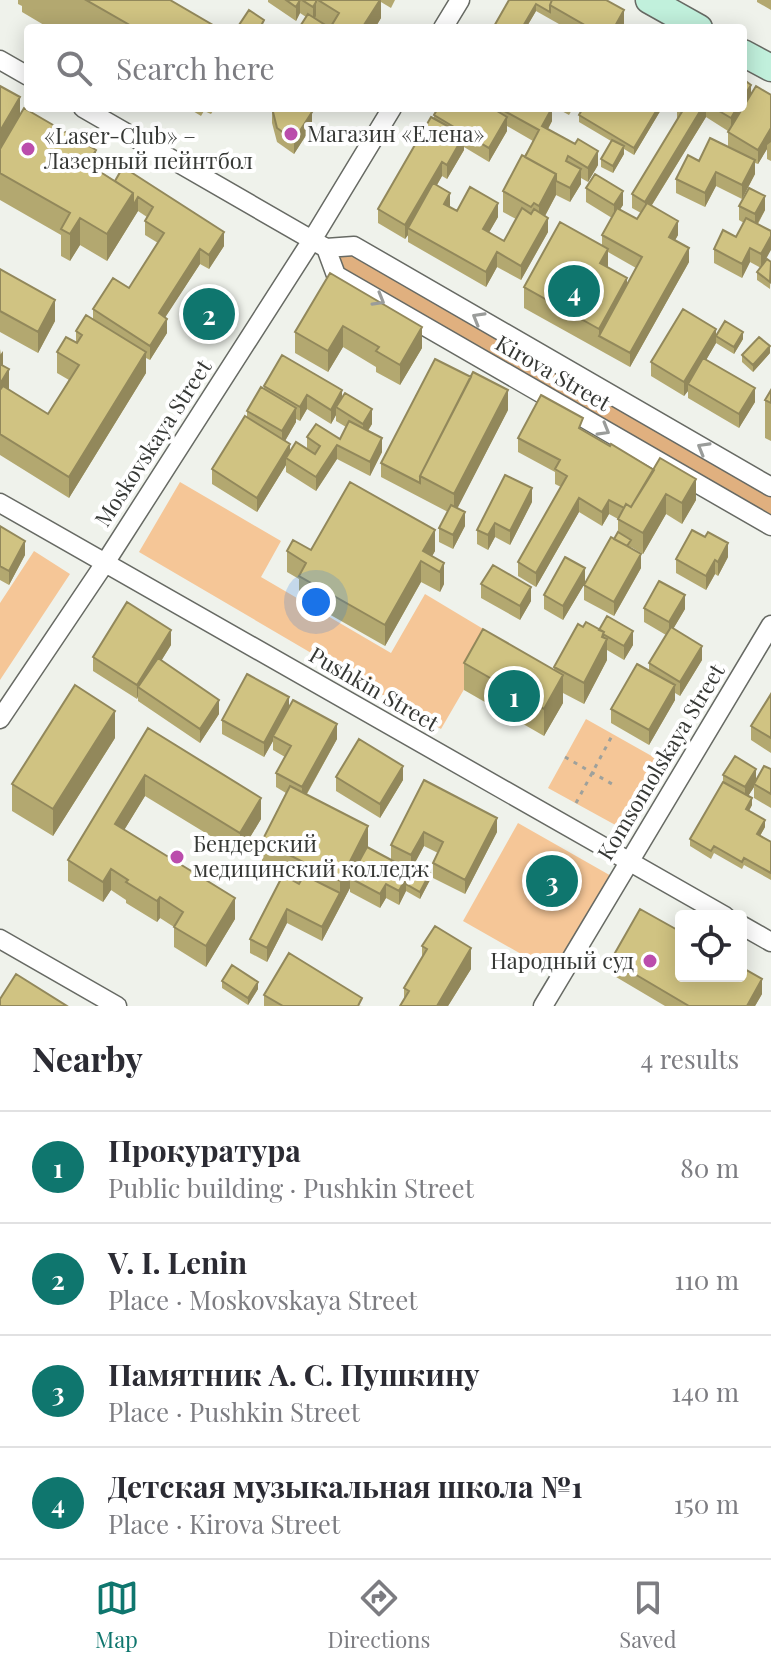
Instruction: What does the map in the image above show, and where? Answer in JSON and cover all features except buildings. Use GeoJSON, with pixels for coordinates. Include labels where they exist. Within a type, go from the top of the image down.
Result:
{"type":"FeatureCollection","features":[{"type":"Feature","properties":{"kind":"main road"},"geometry":{"type":"LineString","coordinates":[[649,0],[692,24]]}},
{"type":"Feature","properties":{"kind":"main road"},"geometry":{"type":"LineString","coordinates":[[747,55],[771,68]]}},
{"type":"Feature","properties":{"kind":"street"},"geometry":{"type":"LineString","coordinates":[[445,24],[460,0]]}},
{"type":"Feature","properties":{"kind":"street"},"geometry":{"type":"LineString","coordinates":[[0,60],[24,74]]}},
{"type":"Feature","properties":{"kind":"street","name":"Kirova Street"},"geometry":{"type":"LineString","coordinates":[[90,112],[319,244],[354,246],[771,487]]}},
{"type":"Feature","properties":{"kind":"street","name":"Moskovskaya Street"},"geometry":{"type":"LineString","coordinates":[[0,719],[319,244],[390,112]]}},
{"type":"Feature","properties":{"kind":"street","name":"Kirova Street"},"geometry":{"type":"LineString","coordinates":[[319,244],[336,275],[771,526]]}},
{"type":"Feature","properties":{"kind":"street","name":"Pushkin Street"},"geometry":{"type":"LineString","coordinates":[[0,503],[714,910]]}},
{"type":"Feature","properties":{"kind":"street","name":"Komsomolskaya Street"},"geometry":{"type":"LineString","coordinates":[[543,1006],[771,625]]}},
{"type":"Feature","properties":{"kind":"street"},"geometry":{"type":"LineString","coordinates":[[747,928],[771,942]]}},
{"type":"Feature","properties":{"kind":"street"},"geometry":{"type":"LineString","coordinates":[[0,939],[117,1006]]}},
{"type":"Feature","properties":{"kind":"path"},"geometry":{"type":"LineString","coordinates":[[576,803],[613,734]]}},
{"type":"Feature","properties":{"kind":"path"},"geometry":{"type":"LineString","coordinates":[[565,757],[612,784]]}},
{"type":"Feature","properties":{"kind":"shaded area"},"geometry":{"type":"Polygon","coordinates":[[[354,246],[771,487],[771,518],[336,275],[326,248],[354,246]]]}},
{"type":"Feature","properties":{"kind":"shaded area"},"geometry":{"type":"Polygon","coordinates":[[[180,482],[281,541],[261,577],[391,653],[425,594],[495,636],[441,729],[139,552],[180,482]]]}},
{"type":"Feature","properties":{"kind":"shaded area"},"geometry":{"type":"Polygon","coordinates":[[[34,551],[70,574],[0,680],[0,603],[34,551]]]}},
{"type":"Feature","properties":{"kind":"shaded area"},"geometry":{"type":"Polygon","coordinates":[[[586,719],[657,759],[619,827],[548,788],[586,719]]]}},
{"type":"Feature","properties":{"kind":"shaded area"},"geometry":{"type":"Polygon","coordinates":[[[518,823],[613,877],[558,975],[463,921],[518,823]]]}},
{"type":"Feature","properties":{"kind":"place","name":"Магазин «Елена»"},"geometry":{"type":"Point","coordinates":[291,134]}},
{"type":"Feature","properties":{"kind":"place","name":"«Laser-Club» – Лазерный пейнтбол"},"geometry":{"type":"Point","coordinates":[28,149]}},
{"type":"Feature","properties":{"kind":"place","name":"Детская музыкальная школа №1"},"geometry":{"type":"Point","coordinates":[574,291]}},
{"type":"Feature","properties":{"kind":"place","name":"V. I. Lenin"},"geometry":{"type":"Point","coordinates":[209,314]}},
{"type":"Feature","properties":{"kind":"place","name":"Прокуратура"},"geometry":{"type":"Point","coordinates":[514,696]}},
{"type":"Feature","properties":{"kind":"place","name":"Бендерский медицинский колледж"},"geometry":{"type":"Point","coordinates":[177,857]}},
{"type":"Feature","properties":{"kind":"place","name":"Памятник А. С. Пушкину"},"geometry":{"type":"Point","coordinates":[552,881]}},
{"type":"Feature","properties":{"kind":"place","name":"Народный суд"},"geometry":{"type":"Point","coordinates":[650,961]}}]}
